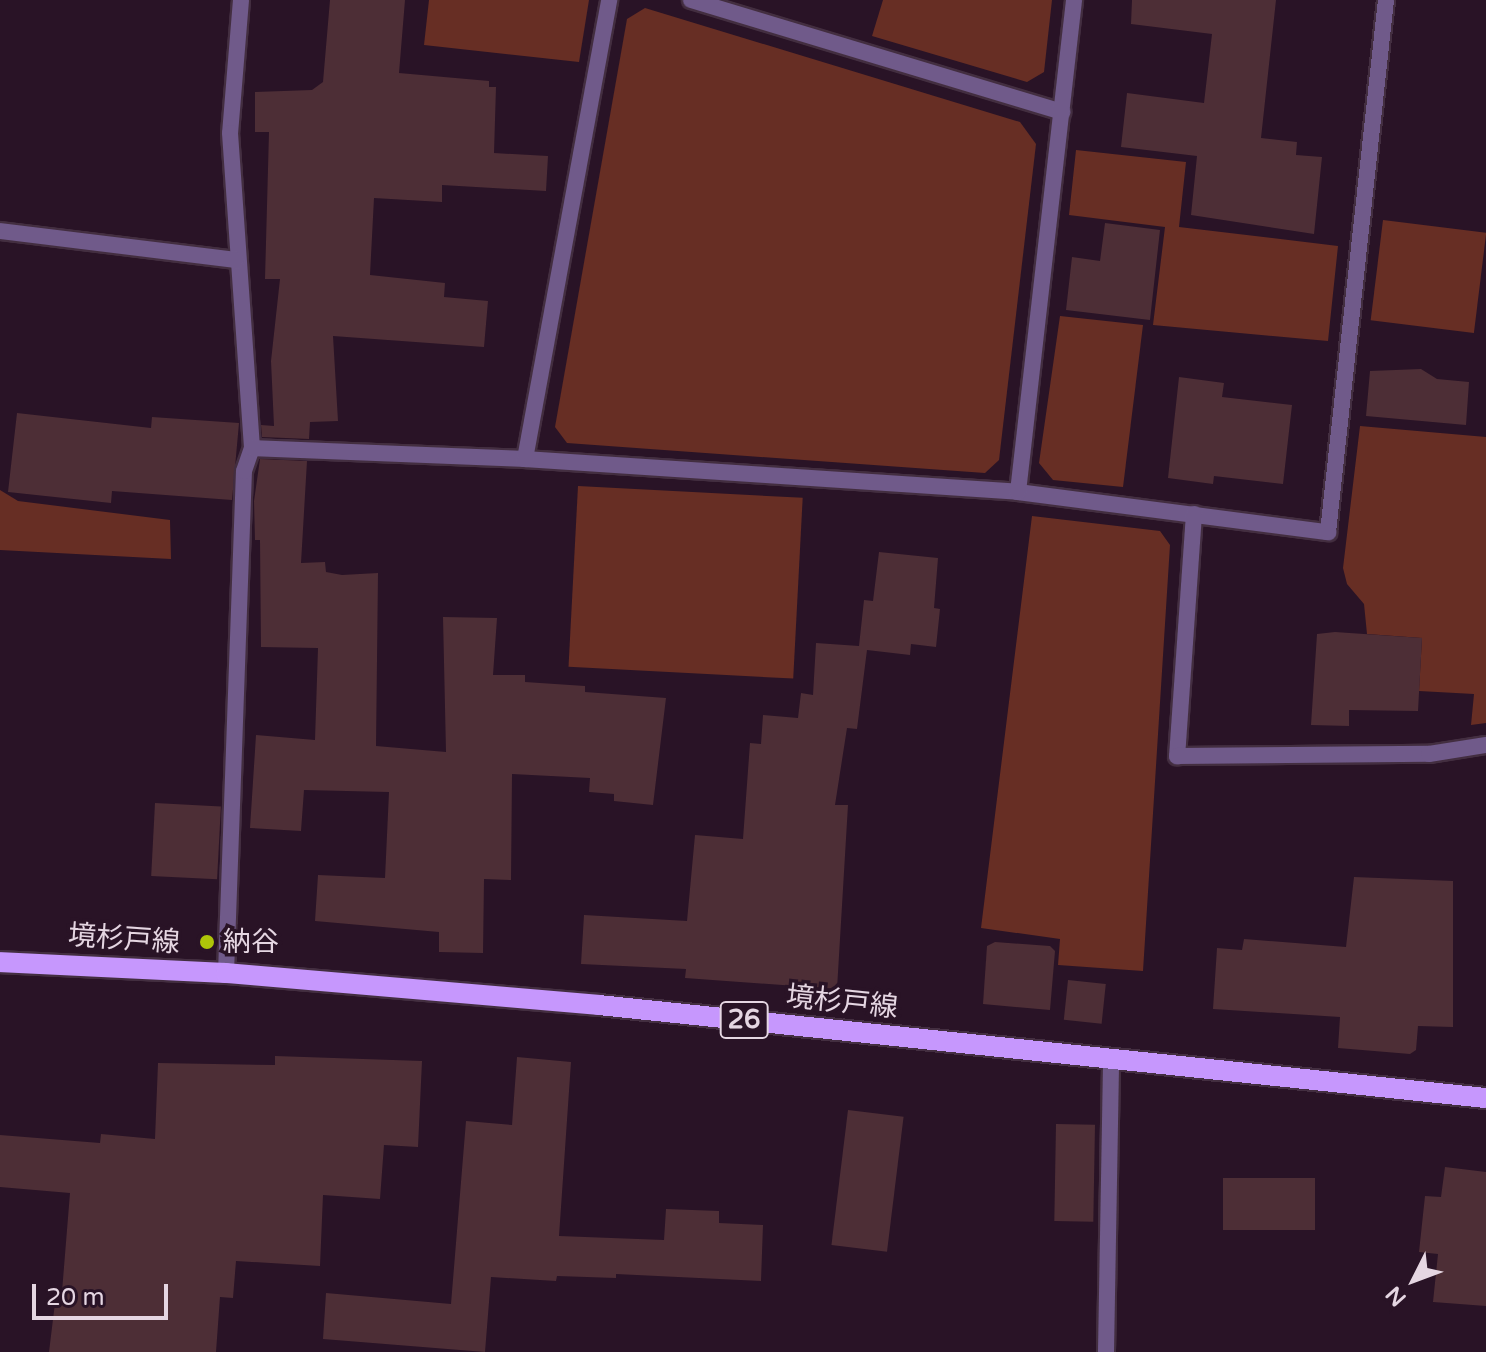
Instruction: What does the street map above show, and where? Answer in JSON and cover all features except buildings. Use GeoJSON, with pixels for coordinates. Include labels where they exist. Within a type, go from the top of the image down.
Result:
{"type":"FeatureCollection","features":[{"type":"Feature","properties":{"kind":"main road","name":"境杉戸線"},"geometry":{"type":"LineString","coordinates":[[0,962],[226,973],[1111,1058],[1486,1098]]}},
{"type":"Feature","properties":{"kind":"street"},"geometry":{"type":"LineString","coordinates":[[226,973],[244,471],[252,448],[236,260],[230,133],[241,0]]}},
{"type":"Feature","properties":{"kind":"street"},"geometry":{"type":"LineString","coordinates":[[525,459],[609,0]]}},
{"type":"Feature","properties":{"kind":"street"},"geometry":{"type":"LineString","coordinates":[[691,0],[1062,112]]}},
{"type":"Feature","properties":{"kind":"street"},"geometry":{"type":"LineString","coordinates":[[1018,492],[1074,0]]}},
{"type":"Feature","properties":{"kind":"street"},"geometry":{"type":"LineString","coordinates":[[252,448],[525,459],[1018,492],[1328,532],[1386,0]]}},
{"type":"Feature","properties":{"kind":"street"},"geometry":{"type":"LineString","coordinates":[[0,231],[236,260]]}},
{"type":"Feature","properties":{"kind":"street"},"geometry":{"type":"LineString","coordinates":[[1194,514],[1177,756],[1429,754],[1486,745]]}},
{"type":"Feature","properties":{"kind":"street"},"geometry":{"type":"LineString","coordinates":[[1106,1352],[1111,1058]]}},
{"type":"Feature","properties":{"kind":"shaded area"},"geometry":{"type":"Polygon","coordinates":[[[429,0],[589,0],[579,62],[424,45],[429,0]]]}},
{"type":"Feature","properties":{"kind":"shaded area"},"geometry":{"type":"Polygon","coordinates":[[[883,0],[1052,0],[1044,72],[1027,82],[872,36],[883,0]]]}},
{"type":"Feature","properties":{"kind":"shaded area"},"geometry":{"type":"Polygon","coordinates":[[[645,8],[1020,122],[1036,144],[999,460],[985,473],[567,443],[555,427],[627,19],[645,8]]]}},
{"type":"Feature","properties":{"kind":"shaded area"},"geometry":{"type":"Polygon","coordinates":[[[1076,150],[1186,162],[1179,227],[1338,246],[1328,341],[1153,325],[1165,227],[1069,215],[1076,150]]]}},
{"type":"Feature","properties":{"kind":"shaded area"},"geometry":{"type":"Polygon","coordinates":[[[1383,220],[1486,233],[1474,333],[1371,320],[1383,220]]]}},
{"type":"Feature","properties":{"kind":"shaded area"},"geometry":{"type":"Polygon","coordinates":[[[1060,316],[1143,325],[1123,487],[1053,480],[1039,463],[1060,316]]]}},
{"type":"Feature","properties":{"kind":"shaded area"},"geometry":{"type":"Polygon","coordinates":[[[1360,426],[1486,437],[1486,723],[1471,725],[1474,694],[1419,691],[1422,638],[1367,634],[1364,604],[1347,584],[1343,568],[1360,426]]]}},
{"type":"Feature","properties":{"kind":"shaded area"},"geometry":{"type":"Polygon","coordinates":[[[578,486],[803,498],[793,679],[569,667],[578,486]]]}},
{"type":"Feature","properties":{"kind":"shaded area"},"geometry":{"type":"Polygon","coordinates":[[[0,490],[18,501],[170,520],[171,559],[0,550],[0,490]]]}},
{"type":"Feature","properties":{"kind":"shaded area"},"geometry":{"type":"Polygon","coordinates":[[[1032,516],[1160,531],[1170,545],[1143,971],[1058,965],[1060,939],[981,928],[1032,516]]]}},
{"type":"Feature","properties":{"kind":"place","name":"納谷"},"geometry":{"type":"Point","coordinates":[207,942]}}]}
